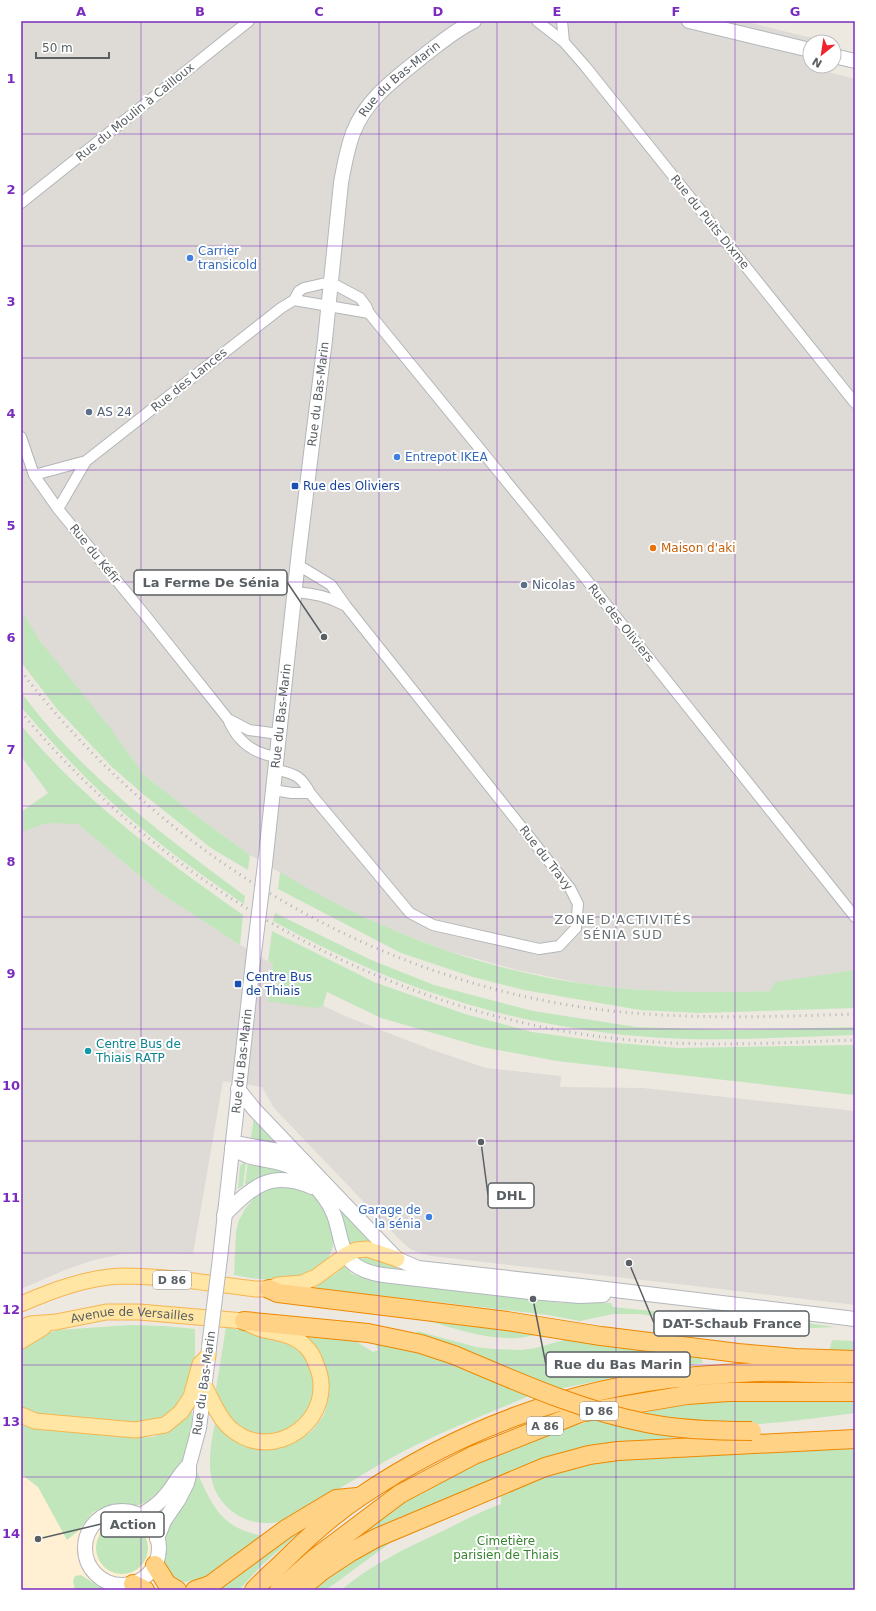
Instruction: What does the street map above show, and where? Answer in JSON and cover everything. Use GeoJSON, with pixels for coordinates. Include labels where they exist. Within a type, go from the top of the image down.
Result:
{"type":"FeatureCollection","features":[{"type":"Feature","properties":{"kind":"highway","name":"D 86"},"geometry":{"type":"LineString","coordinates":[[269,1289],[278,1293],[507,1321],[601,1336],[779,1357],[855,1360]]}},
{"type":"Feature","properties":{"kind":"highway","name":"D 86"},"geometry":{"type":"LineString","coordinates":[[244,1321],[368,1334],[421,1344],[454,1355],[571,1402],[630,1419],[691,1429],[752,1431],[855,1431]]}},
{"type":"Feature","properties":{"kind":"highway","name":"A 86"},"geometry":{"type":"LineString","coordinates":[[254,1590],[300,1545],[360,1496],[416,1462],[462,1438],[529,1411],[616,1388],[687,1377],[758,1372],[855,1373]]}},
{"type":"Feature","properties":{"kind":"highway","name":"A 86"},"geometry":{"type":"LineString","coordinates":[[279,1590],[315,1558],[400,1494],[474,1455],[580,1413],[687,1395],[736,1392],[855,1392]]}},
{"type":"Feature","properties":{"kind":"highway"},"geometry":{"type":"LineString","coordinates":[[299,1590],[322,1571],[376,1538],[545,1467],[589,1455],[618,1451],[855,1439]]}},
{"type":"Feature","properties":{"kind":"highway"},"geometry":{"type":"LineString","coordinates":[[195,1590],[210,1585],[286,1529],[336,1500],[360,1496]]}},
{"type":"Feature","properties":{"kind":"highway"},"geometry":{"type":"LineString","coordinates":[[155,1565],[162,1579],[177,1590]]}},
{"type":"Feature","properties":{"kind":"main road","name":"Rue du Bas-Marin"},"geometry":{"type":"LineString","coordinates":[[157,1539],[164,1521],[179,1499],[187,1483],[190,1470],[189,1465],[199,1428],[205,1387],[345,160],[353,132],[375,97],[394,79],[449,36],[474,21]]}},
{"type":"Feature","properties":{"kind":"main road"},"geometry":{"type":"LineString","coordinates":[[689,21],[802,48]]}},
{"type":"Feature","properties":{"kind":"main road"},"geometry":{"type":"LineString","coordinates":[[842,58],[855,61]]}},
{"type":"Feature","properties":{"kind":"main road"},"geometry":{"type":"LineString","coordinates":[[238,1089],[254,1109],[296,1154],[397,1259]]}},
{"type":"Feature","properties":{"kind":"main road"},"geometry":{"type":"LineString","coordinates":[[232,1148],[240,1144],[296,1154]]}},
{"type":"Feature","properties":{"kind":"main road"},"geometry":{"type":"LineString","coordinates":[[232,1148],[248,1156],[292,1167],[302,1174],[324,1197],[335,1215],[346,1255],[359,1269],[373,1274],[530,1292],[580,1296],[631,1293]]}},
{"type":"Feature","properties":{"kind":"main road"},"geometry":{"type":"LineString","coordinates":[[224,1215],[253,1188],[267,1182],[291,1180],[304,1183],[317,1189]]}},
{"type":"Feature","properties":{"kind":"main road"},"geometry":{"type":"LineString","coordinates":[[269,1289],[278,1285],[302,1283],[316,1278],[346,1255],[356,1250],[367,1249],[418,1268],[855,1319]]}},
{"type":"Feature","properties":{"kind":"main road","name":"D 86"},"geometry":{"type":"LineString","coordinates":[[21,1304],[51,1291],[75,1284],[123,1276],[269,1289]]}},
{"type":"Feature","properties":{"kind":"main road","name":"Avenue de Versailles"},"geometry":{"type":"LineString","coordinates":[[21,1328],[30,1324],[56,1322],[106,1312],[139,1312],[244,1321],[251,1326],[284,1334],[304,1345],[310,1351],[320,1372],[322,1381],[320,1400],[312,1417],[300,1431],[279,1440],[270,1441],[252,1440],[236,1432],[223,1420],[205,1387]]}},
{"type":"Feature","properties":{"kind":"main road"},"geometry":{"type":"LineString","coordinates":[[21,1341],[32,1333],[56,1322]]}},
{"type":"Feature","properties":{"kind":"main road"},"geometry":{"type":"LineString","coordinates":[[21,1415],[35,1421],[135,1430],[166,1425],[181,1412],[192,1397],[200,1364],[209,1352]]}},
{"type":"Feature","properties":{"kind":"main road"},"geometry":{"type":"LineString","coordinates":[[140,1516],[158,1504],[166,1496],[181,1472],[189,1465]]}},
{"type":"Feature","properties":{"kind":"main road"},"geometry":{"type":"LineString","coordinates":[[122,1512],[140,1516],[151,1526],[157,1539],[158,1552],[155,1565],[139,1587],[115,1585],[98,1577],[87,1562],[85,1546],[90,1529],[99,1519],[110,1514],[122,1512]]}},
{"type":"Feature","properties":{"kind":"street","name":"Rue du Moulin à Cailloux"},"geometry":{"type":"LineString","coordinates":[[21,203],[249,21]]}},
{"type":"Feature","properties":{"kind":"street","name":"Rue du Puits Dixme"},"geometry":{"type":"LineString","coordinates":[[538,21],[564,42],[590,72],[855,403]]}},
{"type":"Feature","properties":{"kind":"street"},"geometry":{"type":"LineString","coordinates":[[562,21],[564,42]]}},
{"type":"Feature","properties":{"kind":"street","name":"Rue des Lances"},"geometry":{"type":"LineString","coordinates":[[58,509],[86,461],[281,308],[294,300],[299,291],[304,288],[330,282]]}},
{"type":"Feature","properties":{"kind":"street","name":"Rue des Oliviers"},"geometry":{"type":"LineString","coordinates":[[330,282],[360,298],[369,313],[582,574],[855,917]]}},
{"type":"Feature","properties":{"kind":"street"},"geometry":{"type":"LineString","coordinates":[[294,300],[369,313]]}},
{"type":"Feature","properties":{"kind":"street","name":"Rue du Kéfir"},"geometry":{"type":"LineString","coordinates":[[21,436],[34,474],[58,509],[228,719],[234,733],[249,746],[276,763]]}},
{"type":"Feature","properties":{"kind":"street","name":"Rue des Lances"},"geometry":{"type":"LineString","coordinates":[[34,474],[86,461]]}},
{"type":"Feature","properties":{"kind":"street","name":"Rue du Travy"},"geometry":{"type":"LineString","coordinates":[[276,763],[302,780],[310,793],[410,913],[433,925],[539,949],[559,946],[576,928],[578,904],[570,888],[346,606],[331,585],[298,565]]}},
{"type":"Feature","properties":{"kind":"street","name":"Rue du Travy"},"geometry":{"type":"LineString","coordinates":[[295,592],[317,594],[330,598],[346,606]]}},
{"type":"Feature","properties":{"kind":"street","name":"Rue du Kéfir"},"geometry":{"type":"LineString","coordinates":[[228,719],[249,730],[279,734]]}},
{"type":"Feature","properties":{"kind":"street"},"geometry":{"type":"LineString","coordinates":[[273,790],[292,793],[310,793]]}},
{"type":"Feature","properties":{"kind":"shaded area"},"geometry":{"type":"Polygon","coordinates":[[[21,21],[743,21],[802,36],[802,74],[835,74],[855,79],[855,981],[776,991],[722,993],[658,992],[585,984],[517,970],[448,951],[390,929],[318,895],[250,855],[144,775],[21,631],[21,21]]]}},
{"type":"Feature","properties":{"kind":"shaded area"},"geometry":{"type":"Polygon","coordinates":[[[63,811],[160,893],[237,943],[273,964],[279,985],[345,1016],[430,1049],[486,1068],[561,1076],[560,1087],[643,1088],[855,1111],[855,1305],[431,1256],[419,1253],[409,1248],[401,1241],[274,1108],[262,1087],[223,1081],[193,1254],[122,1254],[94,1260],[65,1270],[21,1289],[21,812],[63,811]]]}},
{"type":"Feature","properties":{"kind":"shaded area"},"geometry":{"type":"Polygon","coordinates":[[[21,1449],[181,1466],[162,1540],[152,1590],[21,1590],[21,1449]]]}},
{"type":"Feature","properties":{"kind":"green space"},"geometry":{"type":"Polygon","coordinates":[[[21,610],[40,641],[111,729],[144,775],[250,855],[248,870],[211,848],[143,794],[112,767],[57,709],[21,662],[21,610]]]}},
{"type":"Feature","properties":{"kind":"green space"},"geometry":{"type":"Polygon","coordinates":[[[21,692],[70,750],[97,777],[154,827],[245,896],[244,904],[166,848],[93,785],[21,707],[21,692]]]}},
{"type":"Feature","properties":{"kind":"green space"},"geometry":{"type":"Polygon","coordinates":[[[21,725],[45,753],[71,779],[126,828],[243,915],[240,945],[160,893],[78,824],[47,823],[21,832],[21,812],[48,793],[21,756],[21,725]]]}},
{"type":"Feature","properties":{"kind":"green space"},"geometry":{"type":"Polygon","coordinates":[[[280,872],[315,892],[389,928],[466,957],[505,968],[545,977],[609,987],[655,991],[701,992],[770,991],[775,982],[855,970],[855,1008],[698,1013],[640,1010],[524,990],[473,977],[401,953],[278,889],[280,872]]]}},
{"type":"Feature","properties":{"kind":"green space"},"geometry":{"type":"Polygon","coordinates":[[[275,913],[369,959],[434,985],[533,1011],[636,1027],[730,1030],[855,1027],[855,1035],[746,1039],[664,1038],[588,1030],[540,1022],[449,998],[405,983],[361,965],[273,921],[275,913]]]}},
{"type":"Feature","properties":{"kind":"green space"},"geometry":{"type":"Polygon","coordinates":[[[272,931],[374,982],[465,1014],[532,1032],[605,1042],[679,1048],[855,1045],[855,1095],[557,1061],[482,1047],[381,1018],[327,992],[323,1006],[315,1008],[267,1001],[279,983],[271,981],[273,964],[268,961],[272,931]]]}},
{"type":"Feature","properties":{"kind":"green space"},"geometry":{"type":"Polygon","coordinates":[[[254,1118],[281,1144],[253,1140],[251,1137],[254,1118]]]}},
{"type":"Feature","properties":{"kind":"green space"},"geometry":{"type":"Polygon","coordinates":[[[246,1162],[243,1186],[238,1189],[240,1166],[246,1162]]]}},
{"type":"Feature","properties":{"kind":"green space"},"geometry":{"type":"Polygon","coordinates":[[[248,1162],[282,1170],[283,1172],[247,1186],[245,1183],[248,1162]]]}},
{"type":"Feature","properties":{"kind":"green space"},"geometry":{"type":"Polygon","coordinates":[[[284,1185],[308,1192],[321,1204],[331,1222],[334,1232],[330,1255],[320,1269],[295,1279],[265,1280],[234,1275],[236,1231],[239,1220],[245,1209],[260,1191],[274,1186],[284,1185]]]}},
{"type":"Feature","properties":{"kind":"green space"},"geometry":{"type":"Polygon","coordinates":[[[336,1204],[375,1242],[350,1245],[343,1218],[336,1204]]]}},
{"type":"Feature","properties":{"kind":"green space"},"geometry":{"type":"Polygon","coordinates":[[[361,1255],[381,1260],[406,1272],[372,1268],[358,1259],[361,1255]]]}},
{"type":"Feature","properties":{"kind":"green space"},"geometry":{"type":"Polygon","coordinates":[[[345,1266],[352,1274],[364,1278],[562,1303],[611,1303],[613,1307],[790,1325],[800,1322],[835,1327],[773,1330],[638,1314],[613,1314],[580,1321],[548,1315],[316,1288],[317,1284],[334,1275],[345,1266]]]}},
{"type":"Feature","properties":{"kind":"green space"},"geometry":{"type":"Polygon","coordinates":[[[415,1317],[542,1333],[517,1338],[485,1336],[415,1317]]]}},
{"type":"Feature","properties":{"kind":"green space"},"geometry":{"type":"Polygon","coordinates":[[[130,1325],[195,1329],[193,1379],[176,1410],[158,1421],[119,1424],[31,1413],[21,1408],[21,1348],[45,1334],[58,1330],[130,1325]]]}},
{"type":"Feature","properties":{"kind":"green space"},"geometry":{"type":"Polygon","coordinates":[[[226,1327],[264,1335],[286,1342],[301,1351],[309,1363],[316,1394],[306,1418],[281,1436],[249,1434],[235,1426],[222,1411],[216,1389],[226,1327]]]}},
{"type":"Feature","properties":{"kind":"green space"},"geometry":{"type":"Polygon","coordinates":[[[417,1331],[476,1347],[494,1349],[521,1350],[536,1348],[571,1338],[698,1352],[703,1363],[651,1370],[558,1389],[416,1337],[417,1331]]]}},
{"type":"Feature","properties":{"kind":"green space"},"geometry":{"type":"Polygon","coordinates":[[[305,1332],[352,1339],[373,1352],[378,1350],[376,1344],[432,1356],[480,1374],[529,1396],[417,1444],[288,1520],[260,1523],[245,1519],[226,1506],[214,1488],[211,1477],[210,1456],[215,1423],[227,1435],[288,1444],[300,1439],[312,1431],[324,1415],[329,1395],[328,1381],[303,1336],[305,1332]]]}},
{"type":"Feature","properties":{"kind":"green space"},"geometry":{"type":"Polygon","coordinates":[[[832,1340],[855,1341],[855,1352],[829,1351],[832,1340]]]}},
{"type":"Feature","properties":{"kind":"green space"},"geometry":{"type":"Polygon","coordinates":[[[766,1400],[855,1400],[855,1413],[761,1424],[708,1424],[643,1413],[701,1403],[766,1400]]]}},
{"type":"Feature","properties":{"kind":"green space"},"geometry":{"type":"Polygon","coordinates":[[[192,1411],[192,1425],[188,1447],[181,1466],[158,1492],[147,1502],[139,1505],[111,1505],[93,1512],[79,1530],[67,1540],[38,1487],[21,1474],[21,1422],[37,1427],[101,1435],[153,1437],[172,1429],[192,1411]]]}},
{"type":"Feature","properties":{"kind":"green space"},"geometry":{"type":"Polygon","coordinates":[[[593,1420],[621,1426],[688,1436],[624,1443],[337,1549],[382,1515],[458,1471],[547,1434],[593,1420]]]}},
{"type":"Feature","properties":{"kind":"green space","name":"Cimetière parisien de Thiais"},"geometry":{"type":"Polygon","coordinates":[[[855,1448],[855,1590],[341,1590],[365,1572],[391,1557],[473,1516],[501,1504],[501,1495],[390,1543],[326,1590],[311,1590],[358,1556],[546,1472],[626,1458],[855,1448]]]}},
{"type":"Feature","properties":{"kind":"green space"},"geometry":{"type":"Polygon","coordinates":[[[197,1472],[214,1506],[228,1522],[238,1528],[263,1536],[206,1578],[184,1582],[167,1577],[161,1569],[164,1547],[162,1539],[164,1527],[190,1490],[197,1472]]]}},
{"type":"Feature","properties":{"kind":"green space"},"geometry":{"type":"Polygon","coordinates":[[[122,1522],[132,1524],[140,1530],[146,1538],[148,1548],[146,1558],[140,1566],[132,1572],[122,1574],[112,1572],[104,1566],[98,1558],[96,1548],[98,1538],[104,1530],[112,1524],[122,1522]]]}},
{"type":"Feature","properties":{"kind":"green space"},"geometry":{"type":"Polygon","coordinates":[[[295,1530],[299,1533],[262,1565],[239,1590],[213,1590],[295,1530]]]}},
{"type":"Feature","properties":{"kind":"green space"},"geometry":{"type":"Polygon","coordinates":[[[81,1575],[104,1590],[75,1590],[73,1581],[75,1576],[81,1575]]]}},
{"type":"Feature","properties":{"kind":"railway"},"geometry":{"type":"LineString","coordinates":[[21,671],[76,736],[137,796],[203,849],[275,896],[350,936],[429,969],[511,993],[595,1009],[660,1015],[725,1017],[855,1014]]}},
{"type":"Feature","properties":{"kind":"railway"},"geometry":{"type":"LineString","coordinates":[[21,712],[79,775],[143,833],[212,885],[285,931],[363,969],[443,1000],[526,1023],[611,1038],[702,1044],[855,1040]]}},
{"type":"Feature","properties":{"kind":"place","name":"Carrier transicold"},"geometry":{"type":"Point","coordinates":[190,258]}},
{"type":"Feature","properties":{"kind":"place","name":"AS 24"},"geometry":{"type":"Point","coordinates":[89,412]}},
{"type":"Feature","properties":{"kind":"place","name":"Entrepot IKEA"},"geometry":{"type":"Point","coordinates":[397,457]}},
{"type":"Feature","properties":{"kind":"place","name":"Rue des Oliviers"},"geometry":{"type":"Point","coordinates":[295,486]}},
{"type":"Feature","properties":{"kind":"place","name":"Maison d'aki"},"geometry":{"type":"Point","coordinates":[653,548]}},
{"type":"Feature","properties":{"kind":"place","name":"Nicolas"},"geometry":{"type":"Point","coordinates":[524,585]}},
{"type":"Feature","properties":{"kind":"place","name":"La Ferme De Sénia"},"geometry":{"type":"Point","coordinates":[324,637]}},
{"type":"Feature","properties":{"kind":"place","name":"Centre Bus de Thiais"},"geometry":{"type":"Point","coordinates":[238,984]}},
{"type":"Feature","properties":{"kind":"place","name":"Centre Bus de Thiais RATP"},"geometry":{"type":"Point","coordinates":[88,1051]}},
{"type":"Feature","properties":{"kind":"place","name":"DHL"},"geometry":{"type":"Point","coordinates":[481,1142]}},
{"type":"Feature","properties":{"kind":"place","name":"Garage de la sénia"},"geometry":{"type":"Point","coordinates":[429,1217]}},
{"type":"Feature","properties":{"kind":"place","name":"DAT-Schaub France"},"geometry":{"type":"Point","coordinates":[629,1263]}},
{"type":"Feature","properties":{"kind":"place","name":"Rue du Bas Marin"},"geometry":{"type":"Point","coordinates":[533,1299]}},
{"type":"Feature","properties":{"kind":"place","name":"Action"},"geometry":{"type":"Point","coordinates":[38,1539]}},
{"type":"Feature","properties":{"kind":"district","name":"ZONE D'ACTIVITÉS SÉNIA SUD"},"geometry":{"type":"Point","coordinates":[623,926]}}]}
